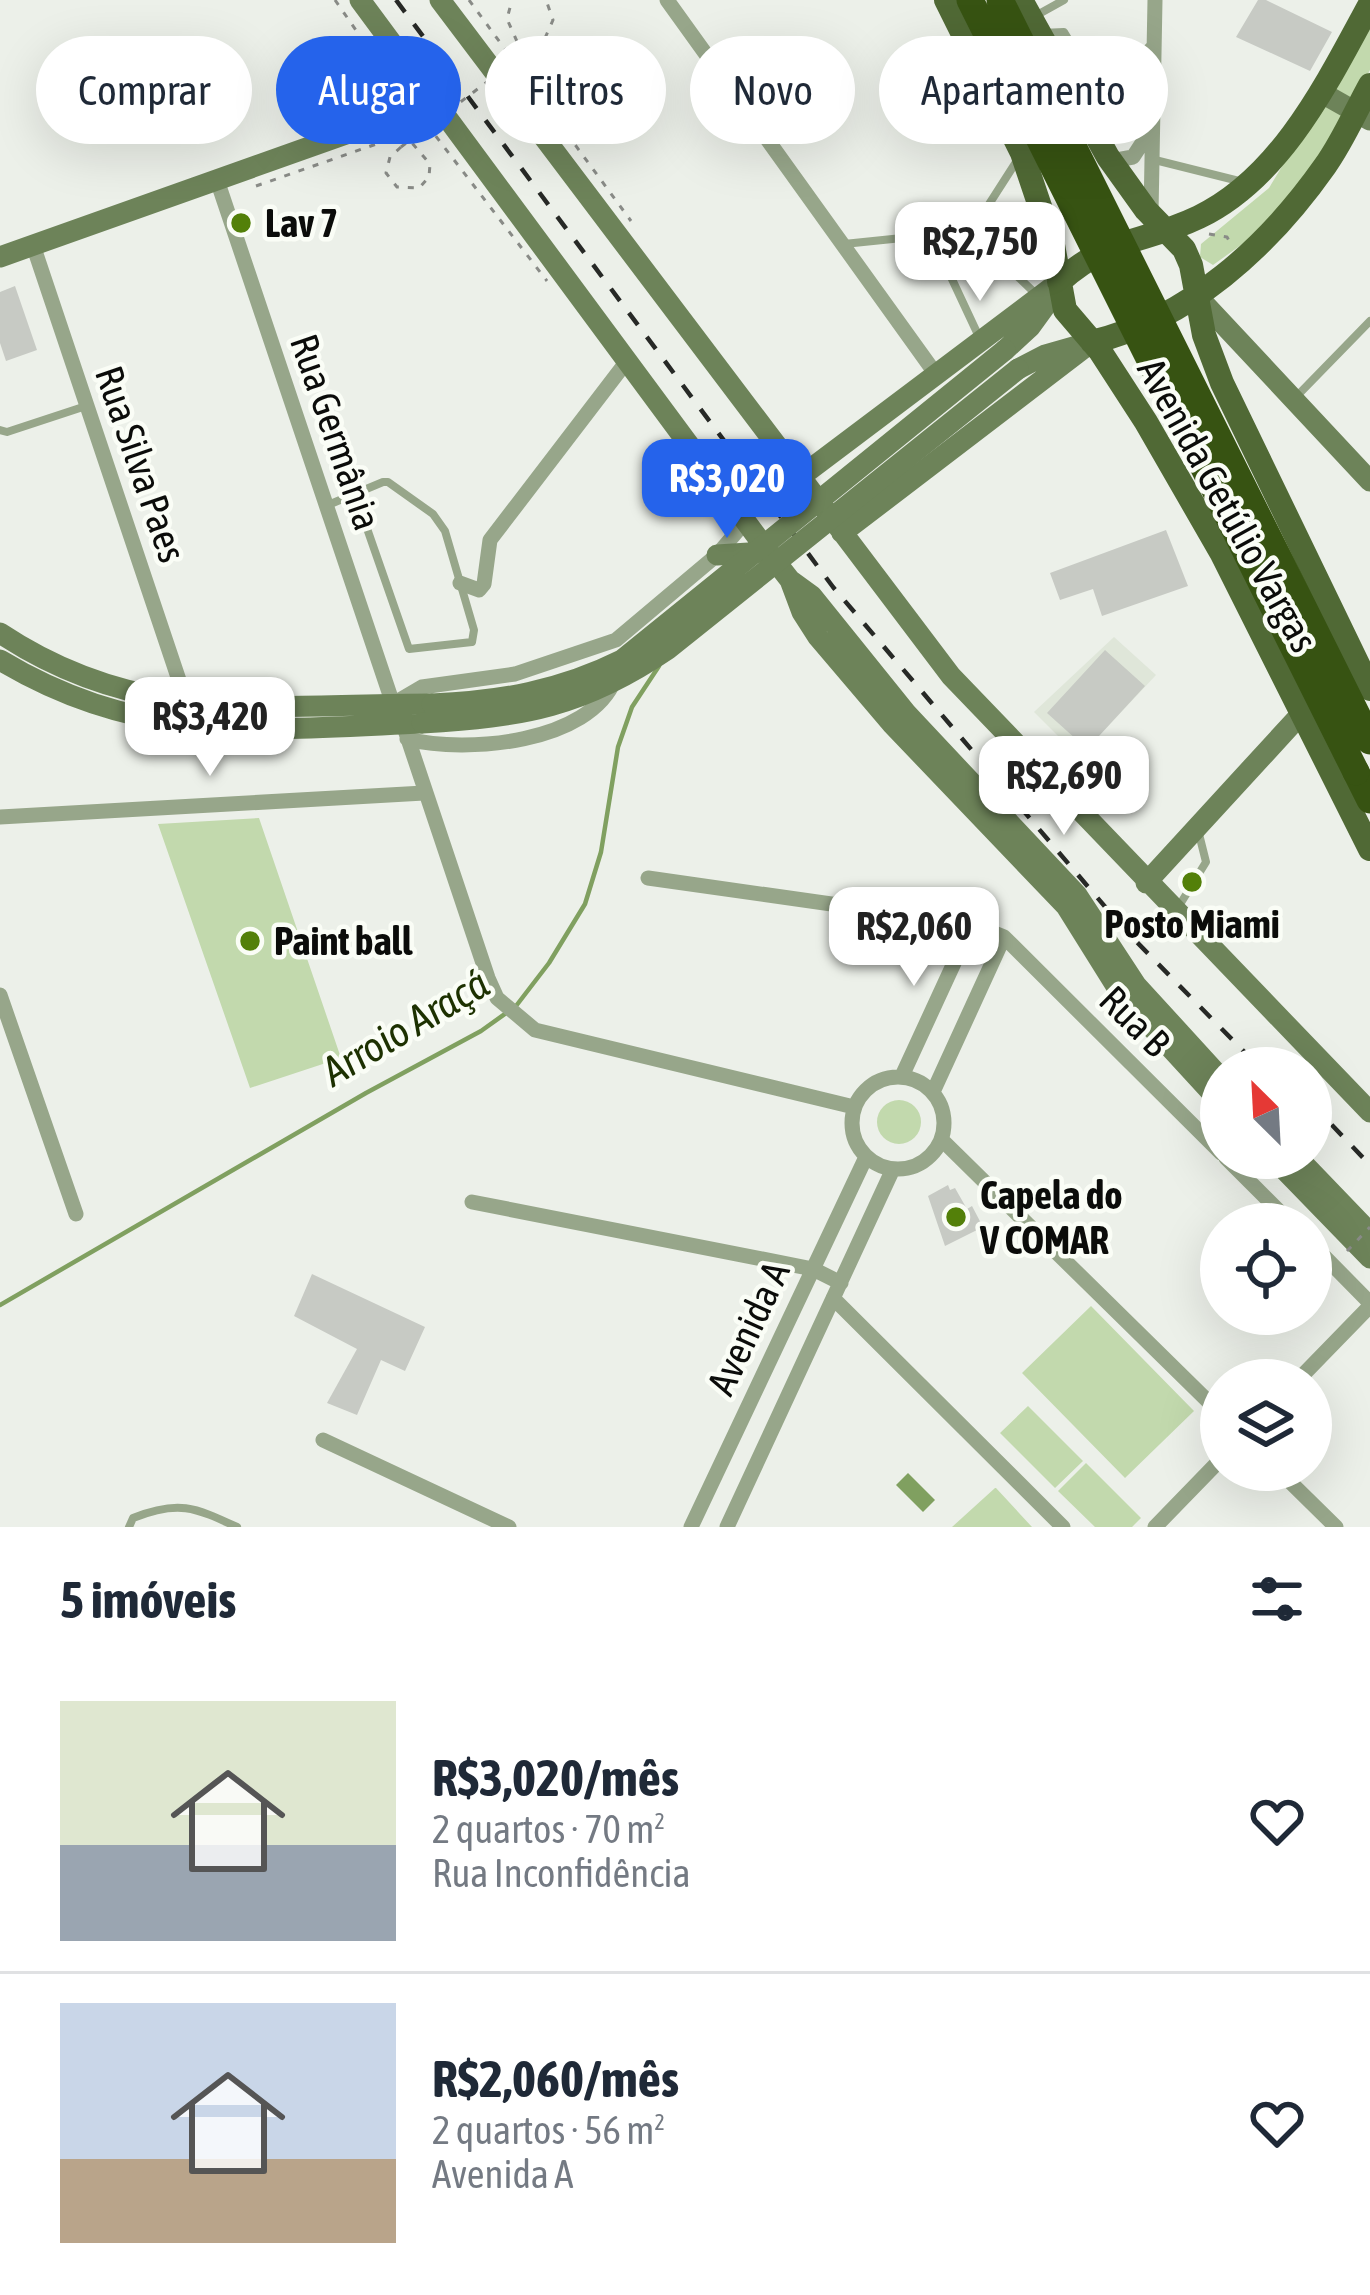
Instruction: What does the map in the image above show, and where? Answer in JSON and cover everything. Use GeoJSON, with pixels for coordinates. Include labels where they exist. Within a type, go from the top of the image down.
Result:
{"type":"FeatureCollection","features":[{"type":"Feature","properties":{"kind":"highway"},"geometry":{"type":"LineString","coordinates":[[970,0],[1370,800]]}},
{"type":"Feature","properties":{"kind":"highway"},"geometry":{"type":"LineString","coordinates":[[1000,0],[1370,741]]}},
{"type":"Feature","properties":{"kind":"main road"},"geometry":{"type":"LineString","coordinates":[[360,0],[387,36]]}},
{"type":"Feature","properties":{"kind":"main road"},"geometry":{"type":"LineString","coordinates":[[440,0],[951,676],[1370,1112]]}},
{"type":"Feature","properties":{"kind":"main road","name":"Avenida Getúlio Vargas"},"geometry":{"type":"LineString","coordinates":[[946,0],[1036,188],[1054,245],[1049,290],[1147,422],[1222,554],[1370,849]]}},
{"type":"Feature","properties":{"kind":"main road"},"geometry":{"type":"LineString","coordinates":[[800,477],[1099,252],[1158,222],[1195,219],[1246,184],[1326,86],[1370,4]]}},
{"type":"Feature","properties":{"kind":"main road"},"geometry":{"type":"LineString","coordinates":[[1011,360],[1046,355],[1156,322],[1242,261],[1268,238],[1327,164],[1365,103],[1336,86],[1326,86]]}},
{"type":"Feature","properties":{"kind":"main road"},"geometry":{"type":"LineString","coordinates":[[461,136],[790,580],[809,625],[845,652],[907,714],[1077,895],[1136,986],[1200,1055]]}},
{"type":"Feature","properties":{"kind":"main road"},"geometry":{"type":"LineString","coordinates":[[0,257],[219,189],[331,144]]}},
{"type":"Feature","properties":{"kind":"main road","name":"Avenida Getúlio Vargas"},"geometry":{"type":"LineString","coordinates":[[1101,144],[1188,258],[1204,335],[1222,383],[1370,689]]}},
{"type":"Feature","properties":{"kind":"main road"},"geometry":{"type":"LineString","coordinates":[[1036,188],[1065,217],[1094,214],[1109,196],[1110,159]]}},
{"type":"Feature","properties":{"kind":"main road"},"geometry":{"type":"LineString","coordinates":[[0,660],[80,700],[193,728],[244,730],[412,719],[582,680],[622,660],[1011,360],[1046,307],[1049,290]]}},
{"type":"Feature","properties":{"kind":"main road"},"geometry":{"type":"LineString","coordinates":[[1196,295],[1370,481]]}},
{"type":"Feature","properties":{"kind":"main road"},"geometry":{"type":"LineString","coordinates":[[842,533],[1092,342]]}},
{"type":"Feature","properties":{"kind":"main road"},"geometry":{"type":"LineString","coordinates":[[1147,422],[1144,389],[1160,367],[1174,360],[1188,361],[1222,383]]}},
{"type":"Feature","properties":{"kind":"main road"},"geometry":{"type":"LineString","coordinates":[[717,555],[767,552]]}},
{"type":"Feature","properties":{"kind":"main road"},"geometry":{"type":"LineString","coordinates":[[0,633],[46,662],[84,678],[187,704],[412,719]]}},
{"type":"Feature","properties":{"kind":"main road"},"geometry":{"type":"LineString","coordinates":[[845,652],[892,724],[1066,906],[1121,994],[1200,1080]]}},
{"type":"Feature","properties":{"kind":"main road"},"geometry":{"type":"LineString","coordinates":[[1146,883],[1302,713]]}},
{"type":"Feature","properties":{"kind":"main road"},"geometry":{"type":"LineString","coordinates":[[1298,1179],[1357,1232]]}},
{"type":"Feature","properties":{"kind":"main road"},"geometry":{"type":"LineString","coordinates":[[1315,1179],[1357,1232],[1370,1258]]}},
{"type":"Feature","properties":{"kind":"street"},"geometry":{"type":"LineString","coordinates":[[667,0],[935,373]]}},
{"type":"Feature","properties":{"kind":"street"},"geometry":{"type":"LineString","coordinates":[[1153,36],[1155,0]]}},
{"type":"Feature","properties":{"kind":"street"},"geometry":{"type":"LineString","coordinates":[[1110,159],[1133,157],[1142,144]]}},
{"type":"Feature","properties":{"kind":"street"},"geometry":{"type":"LineString","coordinates":[[1150,144],[1158,222]]}},
{"type":"Feature","properties":{"kind":"street","name":"Rua Germânia"},"geometry":{"type":"LineString","coordinates":[[219,189],[327,506],[412,719],[424,793],[497,998],[531,1026],[854,1107]]}},
{"type":"Feature","properties":{"kind":"street","name":"Rua Silva Paes"},"geometry":{"type":"LineString","coordinates":[[33,245],[187,704]]}},
{"type":"Feature","properties":{"kind":"street"},"geometry":{"type":"LineString","coordinates":[[460,583],[471,590],[484,584],[490,539],[627,361]]}},
{"type":"Feature","properties":{"kind":"street"},"geometry":{"type":"LineString","coordinates":[[616,640],[615,680],[606,700],[579,718],[536,736],[438,746],[412,719],[422,688],[514,674],[616,640],[717,555],[745,522]]}},
{"type":"Feature","properties":{"kind":"street"},"geometry":{"type":"LineString","coordinates":[[0,817],[424,793]]}},
{"type":"Feature","properties":{"kind":"street","name":"Rua B"},"geometry":{"type":"LineString","coordinates":[[648,878],[972,924],[1004,937],[1200,1133]]}},
{"type":"Feature","properties":{"kind":"street"},"geometry":{"type":"LineString","coordinates":[[902,1076],[972,924]]}},
{"type":"Feature","properties":{"kind":"street"},"geometry":{"type":"LineString","coordinates":[[933,1092],[1004,937]]}},
{"type":"Feature","properties":{"kind":"street"},"geometry":{"type":"LineString","coordinates":[[0,995],[76,1214]]}},
{"type":"Feature","properties":{"kind":"street"},"geometry":{"type":"LineString","coordinates":[[902,1076],[933,1092],[944,1115],[942,1140],[922,1163],[893,1169],[866,1157],[853,1134],[854,1107],[870,1086],[902,1076]]}},
{"type":"Feature","properties":{"kind":"street"},"geometry":{"type":"LineString","coordinates":[[942,1140],[1200,1393]]}},
{"type":"Feature","properties":{"kind":"street","name":"Avenida A"},"geometry":{"type":"LineString","coordinates":[[691,1527],[866,1157]]}},
{"type":"Feature","properties":{"kind":"street","name":"Avenida A"},"geometry":{"type":"LineString","coordinates":[[727,1527],[893,1169]]}},
{"type":"Feature","properties":{"kind":"street","name":"Rua B"},"geometry":{"type":"LineString","coordinates":[[1246,1179],[1271,1203]]}},
{"type":"Feature","properties":{"kind":"street"},"geometry":{"type":"LineString","coordinates":[[472,1202],[813,1269],[1063,1527]]}},
{"type":"Feature","properties":{"kind":"street"},"geometry":{"type":"LineString","coordinates":[[1318,1359],[1370,1305],[1332,1265]]}},
{"type":"Feature","properties":{"kind":"street"},"geometry":{"type":"LineString","coordinates":[[323,1440],[509,1527]]}},
{"type":"Feature","properties":{"kind":"street"},"geometry":{"type":"LineString","coordinates":[[1155,1527],[1200,1481]]}},
{"type":"Feature","properties":{"kind":"street"},"geometry":{"type":"LineString","coordinates":[[1299,1491],[1336,1527]]}},
{"type":"Feature","properties":{"kind":"lane"},"geometry":{"type":"LineString","coordinates":[[1030,17],[1064,0]]}},
{"type":"Feature","properties":{"kind":"lane"},"geometry":{"type":"LineString","coordinates":[[1030,17],[1067,36]]}},
{"type":"Feature","properties":{"kind":"lane"},"geometry":{"type":"LineString","coordinates":[[980,339],[950,265],[1022,153]]}},
{"type":"Feature","properties":{"kind":"lane"},"geometry":{"type":"LineString","coordinates":[[1150,159],[1246,184]]}},
{"type":"Feature","properties":{"kind":"lane"},"geometry":{"type":"LineString","coordinates":[[843,244],[970,231],[1049,290]]}},
{"type":"Feature","properties":{"kind":"lane"},"geometry":{"type":"LineString","coordinates":[[1293,400],[1370,321]]}},
{"type":"Feature","properties":{"kind":"lane"},"geometry":{"type":"LineString","coordinates":[[0,430],[7,432],[86,406]]}},
{"type":"Feature","properties":{"kind":"lane"},"geometry":{"type":"LineString","coordinates":[[327,506],[355,494],[388,482],[433,514],[445,531],[474,630],[472,642],[409,649],[355,494]]}},
{"type":"Feature","properties":{"kind":"lane"},"geometry":{"type":"LineString","coordinates":[[1174,912],[1206,862],[1197,830]]}},
{"type":"Feature","properties":{"kind":"lane"},"geometry":{"type":"LineString","coordinates":[[129,1527],[133,1518],[162,1507],[195,1507],[237,1527]]}},
{"type":"Feature","properties":{"kind":"path"},"geometry":{"type":"LineString","coordinates":[[335,0],[360,36]]}},
{"type":"Feature","properties":{"kind":"path"},"geometry":{"type":"LineString","coordinates":[[469,0],[496,36]]}},
{"type":"Feature","properties":{"kind":"path"},"geometry":{"type":"LineString","coordinates":[[512,0],[507,19],[517,36]]}},
{"type":"Feature","properties":{"kind":"path"},"geometry":{"type":"LineString","coordinates":[[461,102],[545,38],[553,20],[546,0]]}},
{"type":"Feature","properties":{"kind":"path"},"geometry":{"type":"LineString","coordinates":[[219,189],[374,144]]}},
{"type":"Feature","properties":{"kind":"path"},"geometry":{"type":"LineString","coordinates":[[406,144],[389,157],[386,173],[404,189],[418,188],[429,177],[427,156],[413,144]]}},
{"type":"Feature","properties":{"kind":"path"},"geometry":{"type":"LineString","coordinates":[[441,144],[544,283]]}},
{"type":"Feature","properties":{"kind":"path"},"geometry":{"type":"LineString","coordinates":[[575,144],[631,220],[627,249]]}},
{"type":"Feature","properties":{"kind":"path"},"geometry":{"type":"LineString","coordinates":[[1195,219],[1202,233],[1227,237],[1242,261]]}},
{"type":"Feature","properties":{"kind":"shaded area"},"geometry":{"type":"Polygon","coordinates":[[[1370,21],[1370,70],[1322,161],[1248,240],[1213,265],[1200,257],[1201,244],[1269,188],[1370,21]]]}},
{"type":"Feature","properties":{"kind":"shaded area"},"geometry":{"type":"Polygon","coordinates":[[[1114,637],[1156,675],[1079,757],[1034,712],[1114,637]]]}},
{"type":"Feature","properties":{"kind":"shaded area","name":"Paint ball"},"geometry":{"type":"Polygon","coordinates":[[[259,818],[341,1058],[250,1088],[158,824],[259,818]]]}},
{"type":"Feature","properties":{"kind":"shaded area"},"geometry":{"type":"Polygon","coordinates":[[[899,1100],[914,1107],[921,1122],[914,1137],[899,1144],[884,1137],[877,1122],[884,1107],[899,1100]]]}},
{"type":"Feature","properties":{"kind":"shaded area"},"geometry":{"type":"Polygon","coordinates":[[[1091,1306],[1194,1411],[1125,1478],[1022,1373],[1091,1306]]]}},
{"type":"Feature","properties":{"kind":"shaded area"},"geometry":{"type":"Polygon","coordinates":[[[1028,1406],[1083,1461],[1055,1488],[1000,1433],[1028,1406]]]}},
{"type":"Feature","properties":{"kind":"shaded area"},"geometry":{"type":"Polygon","coordinates":[[[1086,1463],[1141,1518],[1132,1527],[1095,1527],[1058,1491],[1086,1463]]]}},
{"type":"Feature","properties":{"kind":"shaded area"},"geometry":{"type":"Polygon","coordinates":[[[908,1473],[935,1500],[923,1512],[896,1485],[908,1473]]]}},
{"type":"Feature","properties":{"kind":"shaded area"},"geometry":{"type":"Polygon","coordinates":[[[995,1488],[1032,1527],[952,1527],[995,1488]]]}},
{"type":"Feature","properties":{"kind":"building"},"geometry":{"type":"Polygon","coordinates":[[[1258,0],[1332,32],[1310,71],[1236,37],[1258,0]]]}},
{"type":"Feature","properties":{"kind":"building"},"geometry":{"type":"Polygon","coordinates":[[[15,286],[37,350],[6,361],[0,343],[0,292],[15,286]]]}},
{"type":"Feature","properties":{"kind":"building"},"geometry":{"type":"Polygon","coordinates":[[[1166,530],[1188,586],[1102,616],[1093,589],[1060,600],[1050,573],[1166,530]]]}},
{"type":"Feature","properties":{"kind":"building"},"geometry":{"type":"Polygon","coordinates":[[[1105,650],[1145,686],[1087,749],[1047,713],[1105,650]]]}},
{"type":"Feature","properties":{"kind":"building","name":"Capela do V COMAR"},"geometry":{"type":"Polygon","coordinates":[[[948,1185],[950,1190],[955,1188],[967,1209],[972,1206],[983,1227],[945,1246],[928,1196],[948,1185]]]}},
{"type":"Feature","properties":{"kind":"building"},"geometry":{"type":"Polygon","coordinates":[[[312,1274],[425,1327],[405,1371],[381,1360],[357,1415],[327,1403],[357,1349],[294,1316],[312,1274]]]}},
{"type":"Feature","properties":{"kind":"waterway","name":"Arroio Araçá"},"geometry":{"type":"LineString","coordinates":[[0,1305],[481,1031],[516,1006],[585,904],[601,852],[618,747],[632,707],[659,666]]}},
{"type":"Feature","properties":{"kind":"railway"},"geometry":{"type":"LineString","coordinates":[[396,0],[833,587],[1124,929],[1239,1047]]}},
{"type":"Feature","properties":{"kind":"railway"},"geometry":{"type":"LineString","coordinates":[[1332,1125],[1370,1165]]}},
{"type":"Feature","properties":{"kind":"place","name":"Lav 7"},"geometry":{"type":"Point","coordinates":[241,223]}},
{"type":"Feature","properties":{"kind":"place","name":"Posto Miami"},"geometry":{"type":"Point","coordinates":[1192,882]}},
{"type":"Feature","properties":{"kind":"place","name":"Paint ball"},"geometry":{"type":"Point","coordinates":[250,941]}},
{"type":"Feature","properties":{"kind":"place","name":"Capela do V COMAR"},"geometry":{"type":"Point","coordinates":[956,1217]}}]}
